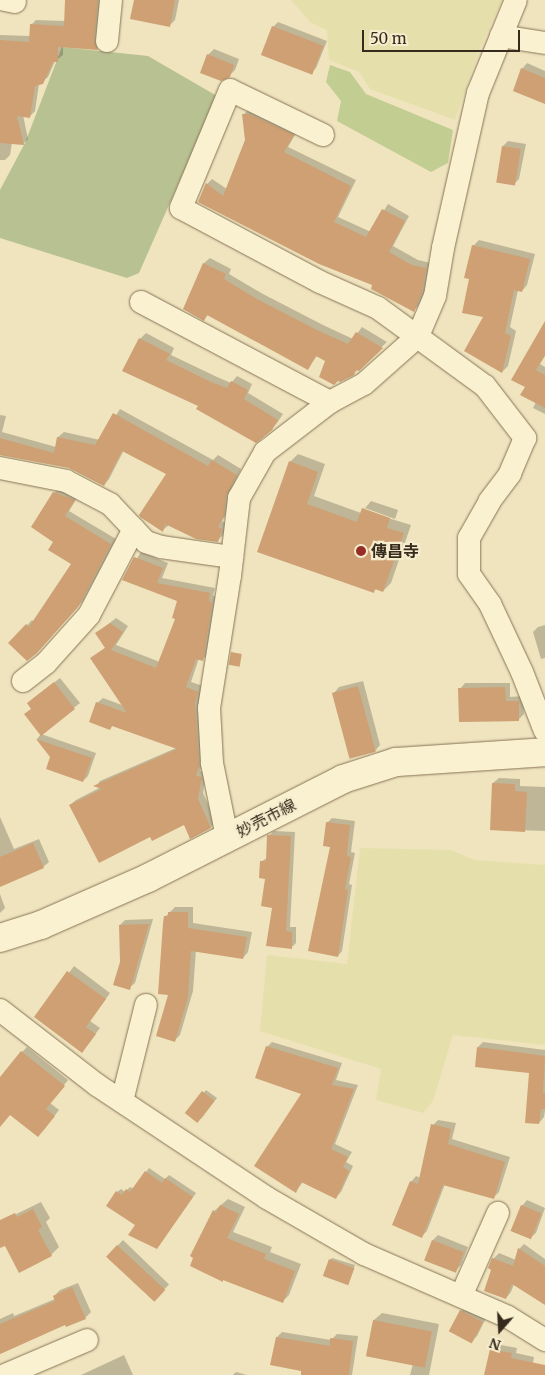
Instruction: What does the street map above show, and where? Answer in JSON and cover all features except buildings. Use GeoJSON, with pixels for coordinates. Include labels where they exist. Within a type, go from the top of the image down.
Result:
{"type":"FeatureCollection","features":[{"type":"Feature","properties":{"kind":"main road","name":"妙売市線"},"geometry":{"type":"LineString","coordinates":[[0,938],[41,924],[148,878],[344,779],[396,762],[545,752]]}},
{"type":"Feature","properties":{"kind":"street"},"geometry":{"type":"LineString","coordinates":[[107,41],[111,0]]}},
{"type":"Feature","properties":{"kind":"street"},"geometry":{"type":"LineString","coordinates":[[227,837],[212,763],[209,708],[239,498],[266,452],[330,402],[364,384],[418,336],[435,296],[443,248],[478,93],[516,0]]}},
{"type":"Feature","properties":{"kind":"street"},"geometry":{"type":"LineString","coordinates":[[501,36],[545,43]]}},
{"type":"Feature","properties":{"kind":"street"},"geometry":{"type":"LineString","coordinates":[[323,135],[230,90],[181,208],[320,282],[378,308],[485,386],[525,438],[510,474],[490,501],[468,538],[469,574],[490,604],[522,672],[545,731]]}},
{"type":"Feature","properties":{"kind":"street"},"geometry":{"type":"LineString","coordinates":[[141,302],[330,402]]}},
{"type":"Feature","properties":{"kind":"street"},"geometry":{"type":"LineString","coordinates":[[0,468],[66,482],[110,504],[146,542],[161,547],[232,556]]}},
{"type":"Feature","properties":{"kind":"street"},"geometry":{"type":"LineString","coordinates":[[23,681],[46,663],[89,615],[134,528]]}},
{"type":"Feature","properties":{"kind":"street"},"geometry":{"type":"LineString","coordinates":[[122,1101],[146,1004]]}},
{"type":"Feature","properties":{"kind":"street"},"geometry":{"type":"LineString","coordinates":[[0,1010],[97,1085],[267,1198],[364,1254],[508,1317],[545,1340]]}},
{"type":"Feature","properties":{"kind":"street"},"geometry":{"type":"LineString","coordinates":[[461,1296],[498,1213]]}},
{"type":"Feature","properties":{"kind":"street"},"geometry":{"type":"LineString","coordinates":[[5,1375],[47,1367],[87,1340]]}},
{"type":"Feature","properties":{"kind":"shaded area"},"geometry":{"type":"Polygon","coordinates":[[[291,0],[502,0],[480,49],[455,120],[370,89],[359,72],[329,60],[327,30],[310,22],[291,0]]]}},
{"type":"Feature","properties":{"kind":"shaded area"},"geometry":{"type":"Polygon","coordinates":[[[360,848],[451,850],[474,860],[545,865],[545,1045],[453,1035],[433,1101],[423,1113],[376,1100],[381,1069],[260,1031],[267,955],[347,964],[360,848]]]}},
{"type":"Feature","properties":{"kind":"green space"},"geometry":{"type":"Polygon","coordinates":[[[62,47],[148,56],[217,96],[139,273],[127,278],[0,238],[0,190],[25,143],[62,47]]]}},
{"type":"Feature","properties":{"kind":"green space"},"geometry":{"type":"Polygon","coordinates":[[[330,65],[350,72],[366,94],[453,130],[448,163],[431,172],[337,121],[341,101],[326,82],[330,65]]]}},
{"type":"Feature","properties":{"kind":"place","name":"傳昌寺"},"geometry":{"type":"Point","coordinates":[361,551]}}]}
